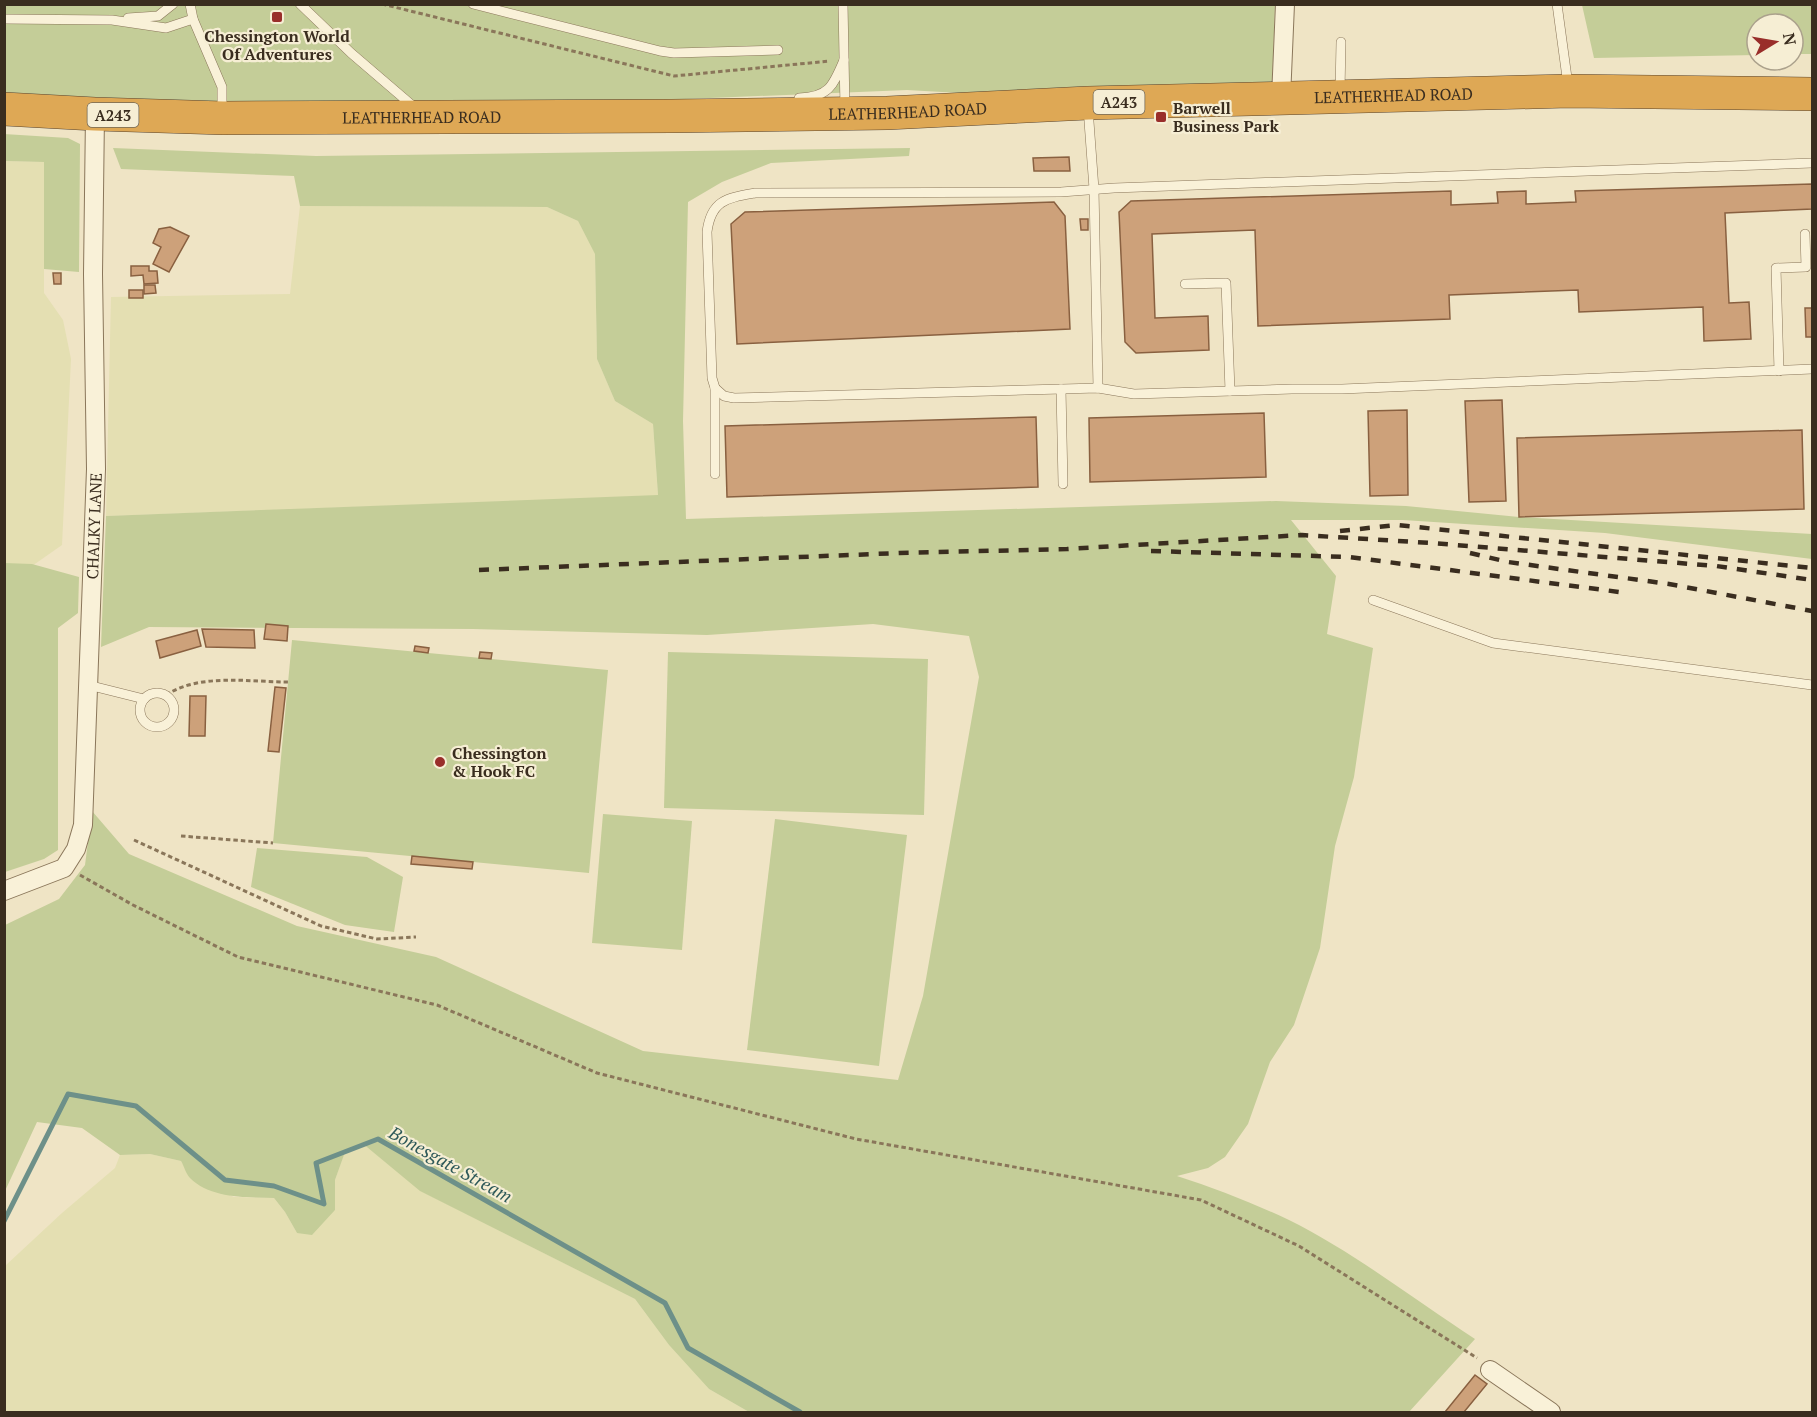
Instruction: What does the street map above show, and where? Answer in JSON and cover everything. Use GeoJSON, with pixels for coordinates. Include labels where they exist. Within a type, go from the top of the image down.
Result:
{"type":"FeatureCollection","features":[{"type":"Feature","properties":{"kind":"highway","name":"LEATHERHEAD ROAD"},"geometry":{"type":"LineString","coordinates":[[4,109],[222,118],[672,116],[845,114],[1088,103],[1569,91],[1812,93]]}},
{"type":"Feature","properties":{"kind":"street"},"geometry":{"type":"LineString","coordinates":[[1281,98],[1285,4]]}},
{"type":"Feature","properties":{"kind":"street","name":"CHALKY LANE"},"geometry":{"type":"LineString","coordinates":[[64,868],[76,849],[83,825],[96,469],[93,274],[95,114]]}},
{"type":"Feature","properties":{"kind":"street"},"geometry":{"type":"LineString","coordinates":[[4,891],[64,868]]}},
{"type":"Feature","properties":{"kind":"street"},"geometry":{"type":"LineString","coordinates":[[1490,1370],[1551,1413]]}},
{"type":"Feature","properties":{"kind":"lane"},"geometry":{"type":"LineString","coordinates":[[4,20],[112,20],[158,16],[173,4]]}},
{"type":"Feature","properties":{"kind":"lane"},"geometry":{"type":"LineString","coordinates":[[190,4],[193,19],[222,87],[222,118]]}},
{"type":"Feature","properties":{"kind":"lane"},"geometry":{"type":"LineString","coordinates":[[300,4],[351,53],[426,117]]}},
{"type":"Feature","properties":{"kind":"lane"},"geometry":{"type":"LineString","coordinates":[[473,4],[660,51],[674,53],[778,50]]}},
{"type":"Feature","properties":{"kind":"lane"},"geometry":{"type":"LineString","coordinates":[[843,4],[845,114]]}},
{"type":"Feature","properties":{"kind":"lane"},"geometry":{"type":"LineString","coordinates":[[1557,4],[1569,91]]}},
{"type":"Feature","properties":{"kind":"lane"},"geometry":{"type":"LineString","coordinates":[[112,20],[166,28],[193,19]]}},
{"type":"Feature","properties":{"kind":"lane"},"geometry":{"type":"LineString","coordinates":[[1340,96],[1341,42]]}},
{"type":"Feature","properties":{"kind":"lane"},"geometry":{"type":"LineString","coordinates":[[787,99],[820,96],[830,88],[844,60]]}},
{"type":"Feature","properties":{"kind":"lane"},"geometry":{"type":"LineString","coordinates":[[1088,103],[1094,189],[1098,388]]}},
{"type":"Feature","properties":{"kind":"lane"},"geometry":{"type":"LineString","coordinates":[[672,116],[713,106]]}},
{"type":"Feature","properties":{"kind":"lane"},"geometry":{"type":"LineString","coordinates":[[715,474],[715,388],[712,378],[707,232],[709,219],[714,209],[724,200],[755,193],[1061,192],[1812,163]]}},
{"type":"Feature","properties":{"kind":"lane"},"geometry":{"type":"LineString","coordinates":[[1779,371],[1776,268],[1806,267],[1805,234]]}},
{"type":"Feature","properties":{"kind":"lane"},"geometry":{"type":"LineString","coordinates":[[1185,284],[1226,283],[1230,391]]}},
{"type":"Feature","properties":{"kind":"lane"},"geometry":{"type":"LineString","coordinates":[[715,388],[724,396],[734,398],[1098,388],[1134,394],[1437,386],[1812,369]]}},
{"type":"Feature","properties":{"kind":"lane"},"geometry":{"type":"LineString","coordinates":[[1061,389],[1064,484]]}},
{"type":"Feature","properties":{"kind":"lane"},"geometry":{"type":"LineString","coordinates":[[1373,600],[1493,643],[1812,685]]}},
{"type":"Feature","properties":{"kind":"lane"},"geometry":{"type":"LineString","coordinates":[[88,685],[144,699]]}},
{"type":"Feature","properties":{"kind":"lane"},"geometry":{"type":"LineString","coordinates":[[154,693],[166,695],[171,698],[175,710],[171,720],[163,727],[152,727],[143,720],[140,709],[144,699],[154,693]]}},
{"type":"Feature","properties":{"kind":"path"},"geometry":{"type":"LineString","coordinates":[[166,695],[180,686],[213,681],[288,682]]}},
{"type":"Feature","properties":{"kind":"path"},"geometry":{"type":"LineString","coordinates":[[181,836],[273,843]]}},
{"type":"Feature","properties":{"kind":"path"},"geometry":{"type":"LineString","coordinates":[[134,840],[321,926],[377,939],[416,938]]}},
{"type":"Feature","properties":{"kind":"path"},"geometry":{"type":"LineString","coordinates":[[64,868],[238,957],[437,1005],[597,1073],[856,1139],[1201,1200],[1299,1246],[1476,1356],[1490,1370]]}},
{"type":"Feature","properties":{"kind":"shaded area"},"geometry":{"type":"Polygon","coordinates":[[[4,161],[44,162],[44,293],[63,320],[71,359],[62,545],[32,566],[5,564],[4,161]]]}},
{"type":"Feature","properties":{"kind":"shaded area"},"geometry":{"type":"Polygon","coordinates":[[[300,206],[547,207],[578,221],[595,253],[597,359],[615,401],[653,424],[658,496],[106,516],[111,297],[290,294],[300,206]]]}},
{"type":"Feature","properties":{"kind":"shaded area"},"geometry":{"type":"Polygon","coordinates":[[[362,1143],[421,1191],[635,1299],[669,1345],[709,1389],[749,1412],[5,1412],[5,1266],[115,1168],[120,1155],[150,1154],[181,1161],[190,1177],[234,1197],[274,1198],[297,1233],[335,1210],[335,1180],[345,1151],[362,1143]]]}},
{"type":"Feature","properties":{"kind":"green space","name":"Chessington World Of Adventures"},"geometry":{"type":"Polygon","coordinates":[[[4,5],[1275,5],[1272,87],[995,95],[907,90],[661,100],[192,104],[5,96],[4,5]]]}},
{"type":"Feature","properties":{"kind":"green space"},"geometry":{"type":"Polygon","coordinates":[[[1582,5],[1812,5],[1812,54],[1805,54],[1805,12],[1745,12],[1745,55],[1594,58],[1582,5]]]}},
{"type":"Feature","properties":{"kind":"green space"},"geometry":{"type":"Polygon","coordinates":[[[4,134],[68,138],[80,144],[79,272],[44,269],[44,162],[5,161],[4,134]]]}},
{"type":"Feature","properties":{"kind":"green space"},"geometry":{"type":"Polygon","coordinates":[[[113,148],[316,156],[910,148],[909,156],[771,163],[722,182],[688,202],[683,421],[686,519],[1276,501],[1406,506],[1519,517],[1812,534],[1812,559],[1605,533],[1403,520],[1291,520],[1336,576],[1327,634],[1373,648],[1354,777],[1335,846],[1320,948],[1294,1025],[1270,1062],[1248,1124],[1225,1157],[1208,1168],[1177,1176],[1248,1202],[1313,1232],[1475,1339],[1409,1412],[749,1412],[709,1389],[669,1345],[635,1299],[420,1191],[362,1143],[345,1152],[335,1180],[335,1210],[312,1235],[297,1233],[274,1198],[241,1197],[208,1190],[190,1178],[181,1161],[150,1154],[120,1155],[82,1128],[37,1122],[5,1191],[5,925],[59,899],[85,865],[92,811],[129,854],[297,926],[436,957],[643,1051],[898,1080],[923,996],[979,677],[969,636],[873,624],[707,635],[473,629],[149,627],[101,647],[106,516],[658,495],[653,424],[615,401],[597,359],[595,254],[578,221],[547,207],[300,206],[294,176],[121,169],[113,148]]]}},
{"type":"Feature","properties":{"kind":"green space"},"geometry":{"type":"Polygon","coordinates":[[[4,563],[32,564],[79,577],[78,613],[58,628],[58,850],[44,859],[5,872],[4,563]]]}},
{"type":"Feature","properties":{"kind":"green space","name":"Chessington & Hook FC"},"geometry":{"type":"Polygon","coordinates":[[[292,640],[608,670],[589,873],[273,843],[292,640]]]}},
{"type":"Feature","properties":{"kind":"green space"},"geometry":{"type":"Polygon","coordinates":[[[668,652],[928,659],[924,815],[664,808],[668,652]]]}},
{"type":"Feature","properties":{"kind":"green space"},"geometry":{"type":"Polygon","coordinates":[[[603,814],[692,821],[682,950],[592,943],[603,814]]]}},
{"type":"Feature","properties":{"kind":"green space"},"geometry":{"type":"Polygon","coordinates":[[[775,819],[907,835],[879,1066],[747,1050],[775,819]]]}},
{"type":"Feature","properties":{"kind":"green space"},"geometry":{"type":"Polygon","coordinates":[[[257,848],[367,857],[403,877],[394,932],[345,925],[251,887],[257,848]]]}},
{"type":"Feature","properties":{"kind":"building"},"geometry":{"type":"Polygon","coordinates":[[[1069,157],[1070,171],[1034,171],[1033,158],[1069,157]]]}},
{"type":"Feature","properties":{"kind":"building"},"geometry":{"type":"Polygon","coordinates":[[[1812,184],[1812,209],[1725,213],[1729,303],[1749,302],[1751,339],[1704,341],[1703,307],[1579,312],[1578,290],[1449,295],[1450,319],[1258,326],[1255,230],[1152,234],[1155,318],[1208,316],[1209,350],[1136,353],[1125,342],[1119,212],[1131,201],[1451,191],[1451,205],[1498,203],[1497,192],[1526,191],[1526,204],[1576,202],[1575,191],[1812,184]]]}},
{"type":"Feature","properties":{"kind":"building"},"geometry":{"type":"Polygon","coordinates":[[[1054,202],[1065,216],[1070,329],[737,344],[731,224],[745,212],[1054,202]]]}},
{"type":"Feature","properties":{"kind":"building"},"geometry":{"type":"Polygon","coordinates":[[[1080,219],[1088,219],[1088,230],[1081,230],[1080,219]]]}},
{"type":"Feature","properties":{"kind":"building"},"geometry":{"type":"Polygon","coordinates":[[[170,227],[189,236],[169,272],[153,264],[161,247],[153,243],[159,229],[170,227]]]}},
{"type":"Feature","properties":{"kind":"building"},"geometry":{"type":"Polygon","coordinates":[[[131,266],[149,266],[149,271],[157,271],[158,283],[144,284],[143,275],[131,276],[131,266]]]}},
{"type":"Feature","properties":{"kind":"building"},"geometry":{"type":"Polygon","coordinates":[[[53,273],[61,273],[61,284],[54,284],[53,273]]]}},
{"type":"Feature","properties":{"kind":"building"},"geometry":{"type":"Polygon","coordinates":[[[144,285],[155,285],[156,293],[144,294],[144,285]]]}},
{"type":"Feature","properties":{"kind":"building"},"geometry":{"type":"Polygon","coordinates":[[[129,290],[143,290],[143,298],[129,298],[129,290]]]}},
{"type":"Feature","properties":{"kind":"building"},"geometry":{"type":"Polygon","coordinates":[[[1805,308],[1812,308],[1812,337],[1806,337],[1805,308]]]}},
{"type":"Feature","properties":{"kind":"building"},"geometry":{"type":"Polygon","coordinates":[[[1502,400],[1506,501],[1469,502],[1465,401],[1502,400]]]}},
{"type":"Feature","properties":{"kind":"building"},"geometry":{"type":"Polygon","coordinates":[[[1407,410],[1408,495],[1370,496],[1368,411],[1407,410]]]}},
{"type":"Feature","properties":{"kind":"building"},"geometry":{"type":"Polygon","coordinates":[[[1264,413],[1266,477],[1090,482],[1089,418],[1264,413]]]}},
{"type":"Feature","properties":{"kind":"building"},"geometry":{"type":"Polygon","coordinates":[[[1036,417],[1038,487],[727,497],[725,426],[1036,417]]]}},
{"type":"Feature","properties":{"kind":"building"},"geometry":{"type":"Polygon","coordinates":[[[1802,430],[1804,509],[1519,517],[1517,438],[1802,430]]]}},
{"type":"Feature","properties":{"kind":"building"},"geometry":{"type":"Polygon","coordinates":[[[266,624],[288,626],[287,641],[264,639],[266,624]]]}},
{"type":"Feature","properties":{"kind":"building"},"geometry":{"type":"Polygon","coordinates":[[[202,629],[254,630],[255,648],[206,647],[202,629]]]}},
{"type":"Feature","properties":{"kind":"building"},"geometry":{"type":"Polygon","coordinates":[[[197,630],[201,646],[160,658],[156,641],[197,630]]]}},
{"type":"Feature","properties":{"kind":"building"},"geometry":{"type":"Polygon","coordinates":[[[415,646],[429,648],[428,653],[414,651],[415,646]]]}},
{"type":"Feature","properties":{"kind":"building"},"geometry":{"type":"Polygon","coordinates":[[[480,652],[492,653],[491,659],[479,658],[480,652]]]}},
{"type":"Feature","properties":{"kind":"building"},"geometry":{"type":"Polygon","coordinates":[[[275,687],[286,688],[279,752],[268,751],[275,687]]]}},
{"type":"Feature","properties":{"kind":"building"},"geometry":{"type":"Polygon","coordinates":[[[190,696],[206,696],[205,736],[189,736],[190,696]]]}},
{"type":"Feature","properties":{"kind":"building"},"geometry":{"type":"Polygon","coordinates":[[[412,856],[473,862],[472,869],[411,864],[412,856]]]}},
{"type":"Feature","properties":{"kind":"building"},"geometry":{"type":"Polygon","coordinates":[[[1475,1375],[1487,1384],[1464,1412],[1445,1412],[1475,1375]]]}},
{"type":"Feature","properties":{"kind":"waterway","name":"Bonesgate Stream"},"geometry":{"type":"LineString","coordinates":[[4,1221],[68,1094],[136,1106],[225,1180],[274,1186],[324,1204],[316,1163],[378,1139],[665,1303],[688,1348],[800,1412]]}},
{"type":"Feature","properties":{"kind":"railway"},"geometry":{"type":"LineString","coordinates":[[1340,531],[1397,525],[1812,568]]}},
{"type":"Feature","properties":{"kind":"railway"},"geometry":{"type":"LineString","coordinates":[[479,570],[899,553],[1067,549],[1302,535],[1716,566],[1812,580]]}},
{"type":"Feature","properties":{"kind":"railway"},"geometry":{"type":"LineString","coordinates":[[1151,551],[1349,557],[1627,593]]}},
{"type":"Feature","properties":{"kind":"railway"},"geometry":{"type":"LineString","coordinates":[[1470,553],[1508,562],[1669,584],[1812,611]]}},
{"type":"Feature","properties":{"kind":"place","name":"Chessington World Of Adventures"},"geometry":{"type":"Point","coordinates":[277,17]}},
{"type":"Feature","properties":{"kind":"place","name":"Barwell Business Park"},"geometry":{"type":"Point","coordinates":[1161,117]}},
{"type":"Feature","properties":{"kind":"place","name":"Chessington & Hook FC"},"geometry":{"type":"Point","coordinates":[440,762]}}]}
